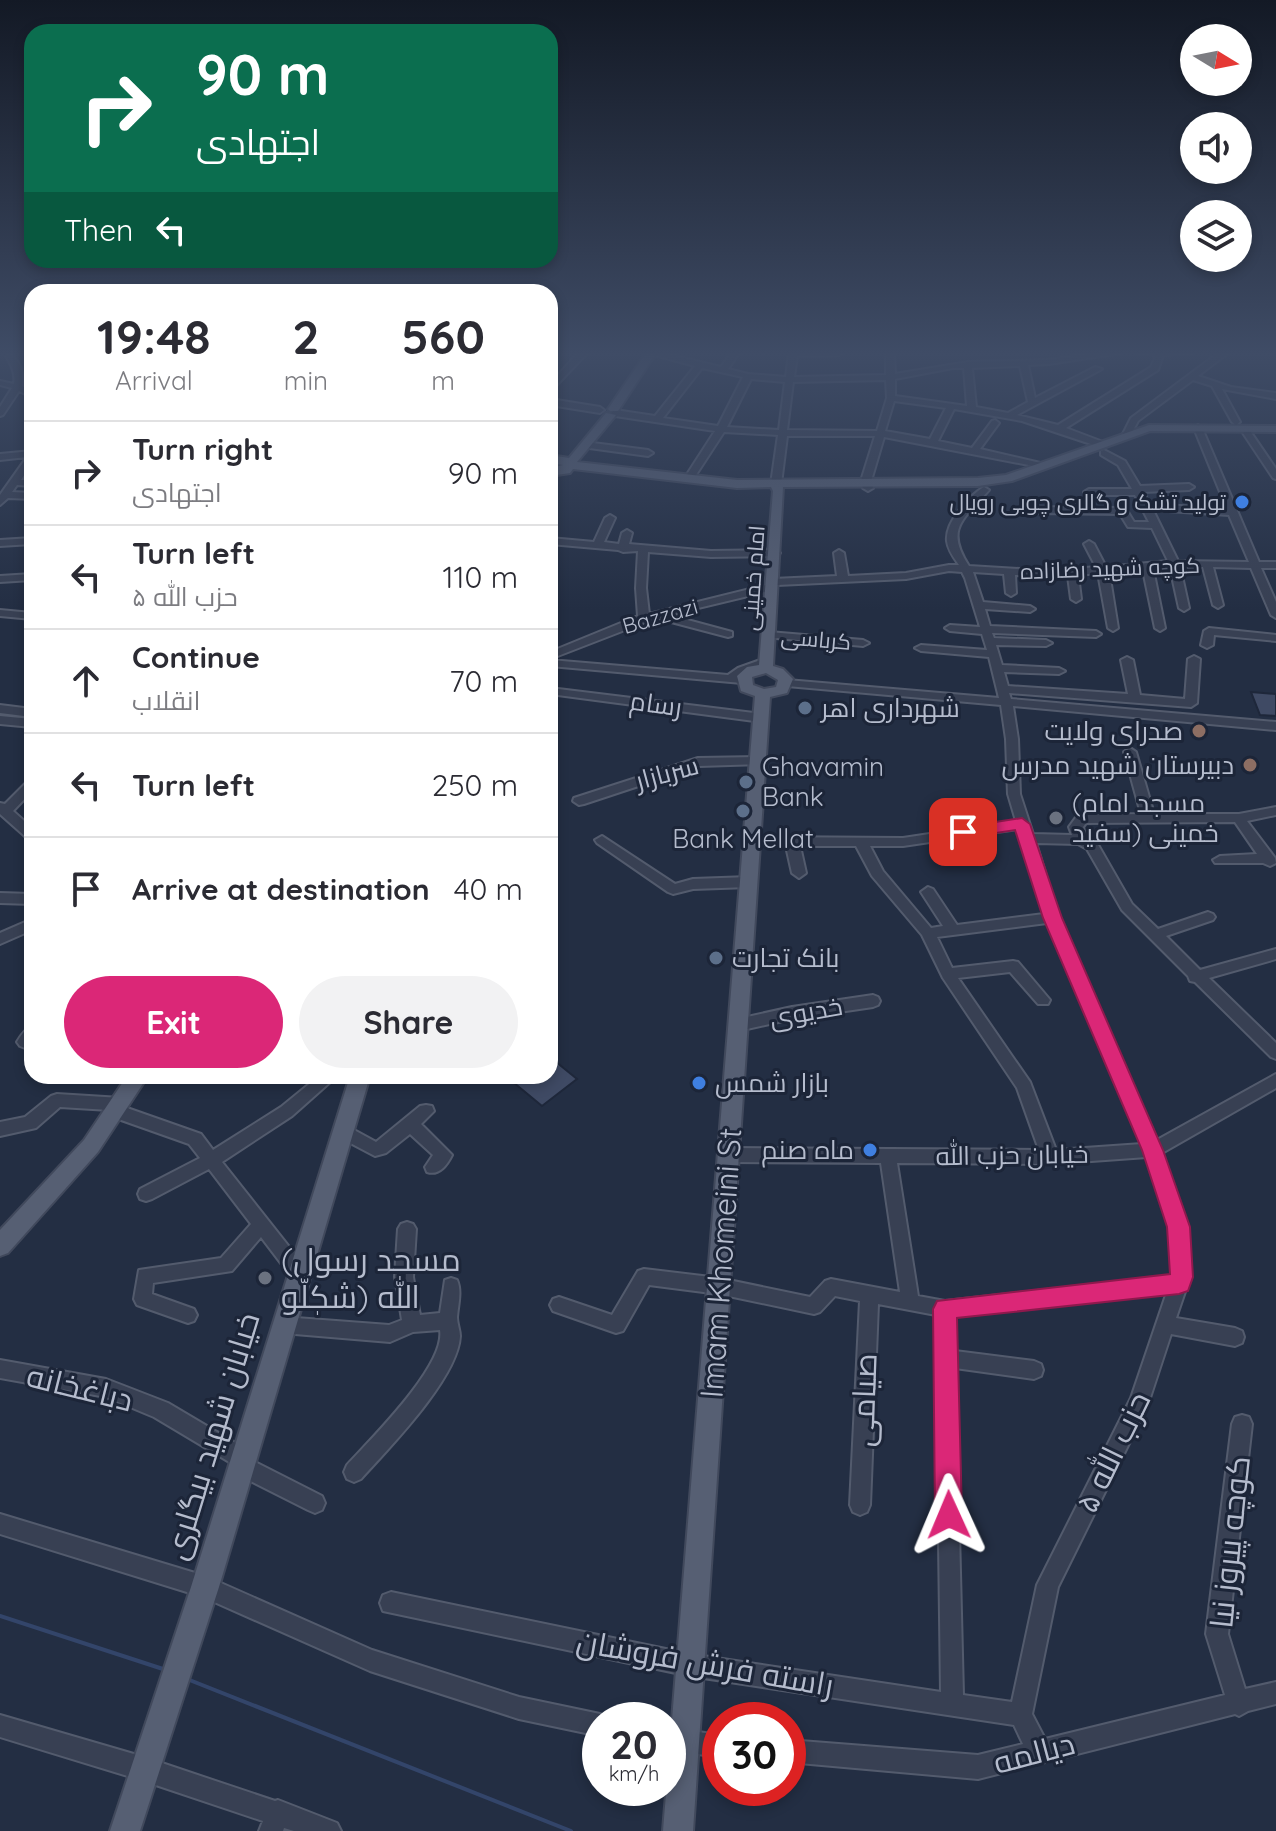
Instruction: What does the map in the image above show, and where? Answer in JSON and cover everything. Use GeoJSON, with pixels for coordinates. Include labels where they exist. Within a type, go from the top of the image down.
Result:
{"type":"FeatureCollection","features":[{"type":"Feature","properties":{"kind":"main road"},"geometry":{"type":"LineString","coordinates":[[558,461],[581,438]]}},
{"type":"Feature","properties":{"kind":"main road"},"geometry":{"type":"LineString","coordinates":[[558,462],[585,445],[590,438]]}},
{"type":"Feature","properties":{"kind":"main road"},"geometry":{"type":"LineString","coordinates":[[867,484],[984,490],[1020,484],[1120,438]]}},
{"type":"Feature","properties":{"kind":"main road"},"geometry":{"type":"LineString","coordinates":[[558,463],[737,491],[987,481],[1008,478],[1044,465],[1148,438]]}},
{"type":"Feature","properties":{"kind":"main road"},"geometry":{"type":"LineString","coordinates":[[558,463],[777,488]]}},
{"type":"Feature","properties":{"kind":"main road","name":"امام خمینی"},"geometry":{"type":"LineString","coordinates":[[766,665],[777,488]]}},
{"type":"Feature","properties":{"kind":"main road"},"geometry":{"type":"LineString","coordinates":[[766,665],[778,672],[787,683],[777,693],[763,694],[746,688],[736,680],[747,673],[766,665]]}},
{"type":"Feature","properties":{"kind":"main road","name":"Imam Khomeini St"},"geometry":{"type":"LineString","coordinates":[[683,1702],[690,1665],[763,694]]}},
{"type":"Feature","properties":{"kind":"main road"},"geometry":{"type":"LineString","coordinates":[[0,1246],[91,1146],[133,1084]]}},
{"type":"Feature","properties":{"kind":"main road","name":"خیابان شهید بیگلری"},"geometry":{"type":"LineString","coordinates":[[125,1831],[205,1587],[358,1084]]}},
{"type":"Feature","properties":{"kind":"main road","name":"Imam Khomeini St"},"geometry":{"type":"LineString","coordinates":[[678,1831],[680,1806]]}},
{"type":"Feature","properties":{"kind":"street"},"geometry":{"type":"LineString","coordinates":[[689,479],[715,438]]}},
{"type":"Feature","properties":{"kind":"street","name":"امام خمینی"},"geometry":{"type":"LineString","coordinates":[[777,488],[782,438]]}},
{"type":"Feature","properties":{"kind":"street"},"geometry":{"type":"LineString","coordinates":[[867,484],[878,438]]}},
{"type":"Feature","properties":{"kind":"street"},"geometry":{"type":"LineString","coordinates":[[909,438],[1044,465]]}},
{"type":"Feature","properties":{"kind":"street"},"geometry":{"type":"LineString","coordinates":[[975,450],[984,438]]}},
{"type":"Feature","properties":{"kind":"street"},"geometry":{"type":"LineString","coordinates":[[1082,438],[1122,463],[1174,564],[1184,608]]}},
{"type":"Feature","properties":{"kind":"street"},"geometry":{"type":"LineString","coordinates":[[1202,438],[1276,615]]}},
{"type":"Feature","properties":{"kind":"street"},"geometry":{"type":"LineString","coordinates":[[1251,438],[1276,476]]}},
{"type":"Feature","properties":{"kind":"street"},"geometry":{"type":"LineString","coordinates":[[585,445],[648,453]]}},
{"type":"Feature","properties":{"kind":"street"},"geometry":{"type":"LineString","coordinates":[[0,457],[24,456]]}},
{"type":"Feature","properties":{"kind":"street"},"geometry":{"type":"LineString","coordinates":[[2,499],[24,468]]}},
{"type":"Feature","properties":{"kind":"street"},"geometry":{"type":"LineString","coordinates":[[14,482],[24,483]]}},
{"type":"Feature","properties":{"kind":"street"},"geometry":{"type":"LineString","coordinates":[[1089,492],[1189,487]]}},
{"type":"Feature","properties":{"kind":"street","name":"حزب الله ۵"},"geometry":{"type":"LineString","coordinates":[[984,490],[962,514],[951,536],[954,551],[967,568],[1005,696],[1015,774],[1014,794],[1052,918],[1153,1150],[1178,1227],[1179,1283],[1166,1325],[1140,1401],[1048,1585],[1021,1715]]}},
{"type":"Feature","properties":{"kind":"street"},"geometry":{"type":"LineString","coordinates":[[2,499],[24,497]]}},
{"type":"Feature","properties":{"kind":"street"},"geometry":{"type":"LineString","coordinates":[[1147,507],[1232,512]]}},
{"type":"Feature","properties":{"kind":"street"},"geometry":{"type":"LineString","coordinates":[[1034,510],[1123,511],[1131,525],[1156,525]]}},
{"type":"Feature","properties":{"kind":"street"},"geometry":{"type":"LineString","coordinates":[[597,546],[610,518]]}},
{"type":"Feature","properties":{"kind":"street"},"geometry":{"type":"LineString","coordinates":[[623,549],[627,533]]}},
{"type":"Feature","properties":{"kind":"street"},"geometry":{"type":"LineString","coordinates":[[0,543],[24,542]]}},
{"type":"Feature","properties":{"kind":"street"},"geometry":{"type":"LineString","coordinates":[[558,542],[643,551],[775,553]]}},
{"type":"Feature","properties":{"kind":"street"},"geometry":{"type":"LineString","coordinates":[[1089,544],[1103,570],[1113,628]]}},
{"type":"Feature","properties":{"kind":"street"},"geometry":{"type":"LineString","coordinates":[[643,551],[641,588],[650,617],[728,634]]}},
{"type":"Feature","properties":{"kind":"street"},"geometry":{"type":"LineString","coordinates":[[839,553],[843,579]]}},
{"type":"Feature","properties":{"kind":"street","name":"کوچه شهید رضازاده"},"geometry":{"type":"LineString","coordinates":[[773,585],[967,568],[1073,573],[1174,564],[1276,565]]}},
{"type":"Feature","properties":{"kind":"street"},"geometry":{"type":"LineString","coordinates":[[1207,565],[1218,605]]}},
{"type":"Feature","properties":{"kind":"street"},"geometry":{"type":"LineString","coordinates":[[1147,566],[1160,628]]}},
{"type":"Feature","properties":{"kind":"street"},"geometry":{"type":"LineString","coordinates":[[1009,571],[1011,593]]}},
{"type":"Feature","properties":{"kind":"street"},"geometry":{"type":"LineString","coordinates":[[1073,573],[1076,599]]}},
{"type":"Feature","properties":{"kind":"street"},"geometry":{"type":"LineString","coordinates":[[0,579],[24,578]]}},
{"type":"Feature","properties":{"kind":"street","name":"Bazzazi"},"geometry":{"type":"LineString","coordinates":[[558,653],[650,617],[773,585]]}},
{"type":"Feature","properties":{"kind":"street"},"geometry":{"type":"LineString","coordinates":[[978,605],[1030,609]]}},
{"type":"Feature","properties":{"kind":"street"},"geometry":{"type":"LineString","coordinates":[[0,613],[24,615]]}},
{"type":"Feature","properties":{"kind":"street"},"geometry":{"type":"LineString","coordinates":[[950,628],[1046,643]]}},
{"type":"Feature","properties":{"kind":"street"},"geometry":{"type":"LineString","coordinates":[[1207,645],[1209,631],[1276,638]]}},
{"type":"Feature","properties":{"kind":"street"},"geometry":{"type":"LineString","coordinates":[[987,633],[1096,634]]}},
{"type":"Feature","properties":{"kind":"street","name":"کرباسی"},"geometry":{"type":"LineString","coordinates":[[769,635],[863,643]]}},
{"type":"Feature","properties":{"kind":"street"},"geometry":{"type":"LineString","coordinates":[[921,648],[993,654]]}},
{"type":"Feature","properties":{"kind":"street"},"geometry":{"type":"LineString","coordinates":[[787,683],[1191,703],[1194,659]]}},
{"type":"Feature","properties":{"kind":"street"},"geometry":{"type":"LineString","coordinates":[[1127,660],[1135,698]]}},
{"type":"Feature","properties":{"kind":"street"},"geometry":{"type":"LineString","coordinates":[[558,664],[736,680]]}},
{"type":"Feature","properties":{"kind":"street"},"geometry":{"type":"LineString","coordinates":[[997,668],[1059,671]]}},
{"type":"Feature","properties":{"kind":"street","name":"رسام"},"geometry":{"type":"LineString","coordinates":[[558,692],[762,718]]}},
{"type":"Feature","properties":{"kind":"street"},"geometry":{"type":"LineString","coordinates":[[1005,696],[1276,726]]}},
{"type":"Feature","properties":{"kind":"street"},"geometry":{"type":"LineString","coordinates":[[0,709],[24,712]]}},
{"type":"Feature","properties":{"kind":"street"},"geometry":{"type":"LineString","coordinates":[[0,720],[24,722]]}},
{"type":"Feature","properties":{"kind":"street"},"geometry":{"type":"LineString","coordinates":[[1130,752],[1149,819]]}},
{"type":"Feature","properties":{"kind":"street","name":"سربازار"},"geometry":{"type":"LineString","coordinates":[[579,801],[698,762],[758,761]]}},
{"type":"Feature","properties":{"kind":"street"},"geometry":{"type":"LineString","coordinates":[[24,791],[3,809],[24,828]]}},
{"type":"Feature","properties":{"kind":"street"},"geometry":{"type":"LineString","coordinates":[[1080,840],[1076,827],[1082,819],[1239,818],[1276,811]]}},
{"type":"Feature","properties":{"kind":"street"},"geometry":{"type":"LineString","coordinates":[[1220,860],[1269,860],[1239,818]]}},
{"type":"Feature","properties":{"kind":"street"},"geometry":{"type":"LineString","coordinates":[[752,841],[903,842],[1024,831],[1080,840],[1092,846],[1127,907],[1195,977],[1276,1053]]}},
{"type":"Feature","properties":{"kind":"street"},"geometry":{"type":"LineString","coordinates":[[602,840],[673,889],[693,884],[749,882]]}},
{"type":"Feature","properties":{"kind":"street"},"geometry":{"type":"LineString","coordinates":[[792,841],[799,873]]}},
{"type":"Feature","properties":{"kind":"street"},"geometry":{"type":"LineString","coordinates":[[861,842],[877,873],[928,933],[948,974],[1024,1086],[1050,1157]]}},
{"type":"Feature","properties":{"kind":"street"},"geometry":{"type":"LineString","coordinates":[[928,892],[953,930]]}},
{"type":"Feature","properties":{"kind":"street"},"geometry":{"type":"LineString","coordinates":[[0,898],[24,899]]}},
{"type":"Feature","properties":{"kind":"street"},"geometry":{"type":"LineString","coordinates":[[1154,935],[1208,917]]}},
{"type":"Feature","properties":{"kind":"street"},"geometry":{"type":"LineString","coordinates":[[928,933],[1052,918]]}},
{"type":"Feature","properties":{"kind":"street"},"geometry":{"type":"LineString","coordinates":[[0,939],[24,928]]}},
{"type":"Feature","properties":{"kind":"street"},"geometry":{"type":"LineString","coordinates":[[1195,977],[1276,954]]}},
{"type":"Feature","properties":{"kind":"street"},"geometry":{"type":"LineString","coordinates":[[948,974],[1013,966],[1043,1000]]}},
{"type":"Feature","properties":{"kind":"street","name":"خدیوی"},"geometry":{"type":"LineString","coordinates":[[738,1025],[873,1001]]}},
{"type":"Feature","properties":{"kind":"street","name":"خیابان حزب الله"},"geometry":{"type":"LineString","coordinates":[[729,1155],[1050,1157],[1153,1150],[1276,1080]]}},
{"type":"Feature","properties":{"kind":"street"},"geometry":{"type":"LineString","coordinates":[[146,1194],[212,1160],[296,1107],[320,1084]]}},
{"type":"Feature","properties":{"kind":"street"},"geometry":{"type":"LineString","coordinates":[[0,1129],[30,1123],[57,1100],[118,1108],[195,1139],[299,1273]]}},
{"type":"Feature","properties":{"kind":"street"},"geometry":{"type":"LineString","coordinates":[[343,1131],[375,1149],[426,1111]]}},
{"type":"Feature","properties":{"kind":"street"},"geometry":{"type":"LineString","coordinates":[[411,1125],[444,1155],[433,1167]]}},
{"type":"Feature","properties":{"kind":"street"},"geometry":{"type":"LineString","coordinates":[[888,1157],[910,1301]]}},
{"type":"Feature","properties":{"kind":"street"},"geometry":{"type":"LineString","coordinates":[[188,1315],[143,1299],[145,1276],[226,1265],[261,1224]]}},
{"type":"Feature","properties":{"kind":"street"},"geometry":{"type":"LineString","coordinates":[[407,1229],[404,1277],[412,1324]]}},
{"type":"Feature","properties":{"kind":"street"},"geometry":{"type":"LineString","coordinates":[[559,1305],[616,1325],[644,1277],[719,1286],[814,1306],[831,1287],[945,1309],[1179,1283]]}},
{"type":"Feature","properties":{"kind":"street"},"geometry":{"type":"LineString","coordinates":[[354,1472],[402,1420],[443,1360],[452,1331],[445,1322],[451,1286]]}},
{"type":"Feature","properties":{"kind":"street","name":"صیامی"},"geometry":{"type":"LineString","coordinates":[[860,1505],[869,1294]]}},
{"type":"Feature","properties":{"kind":"street"},"geometry":{"type":"LineString","coordinates":[[945,1309],[952,1704]]}},
{"type":"Feature","properties":{"kind":"street"},"geometry":{"type":"LineString","coordinates":[[283,1325],[390,1334],[412,1324],[445,1322]]}},
{"type":"Feature","properties":{"kind":"street"},"geometry":{"type":"LineString","coordinates":[[1166,1325],[1235,1337]]}},
{"type":"Feature","properties":{"kind":"street"},"geometry":{"type":"LineString","coordinates":[[946,1358],[1034,1370]]}},
{"type":"Feature","properties":{"kind":"street","name":"دباغخانه"},"geometry":{"type":"LineString","coordinates":[[0,1369],[106,1388],[161,1410],[241,1462],[315,1503]]}},
{"type":"Feature","properties":{"kind":"street","name":"کوچه پیروز نیا"},"geometry":{"type":"LineString","coordinates":[[1239,1705],[1217,1634],[1242,1424]]}},
{"type":"Feature","properties":{"kind":"street","name":"خیابان شهید بیگلری"},"geometry":{"type":"LineString","coordinates":[[0,1524],[205,1587],[370,1660],[519,1708],[582,1721]]}},
{"type":"Feature","properties":{"kind":"street","name":"راسته فرش فروشان"},"geometry":{"type":"LineString","coordinates":[[391,1603],[690,1665],[1021,1715]]}},
{"type":"Feature","properties":{"kind":"street","name":"دیالمه"},"geometry":{"type":"LineString","coordinates":[[806,1753],[978,1767],[1038,1750],[1239,1705],[1276,1693]]}},
{"type":"Feature","properties":{"kind":"street"},"geometry":{"type":"LineString","coordinates":[[1021,1715],[1038,1750]]}},
{"type":"Feature","properties":{"kind":"street"},"geometry":{"type":"LineString","coordinates":[[0,1726],[144,1769],[274,1822],[329,1831]]}},
{"type":"Feature","properties":{"kind":"building"},"geometry":{"type":"Polygon","coordinates":[[[1251,692],[1276,694],[1276,716],[1260,715],[1251,692]]]}},
{"type":"Feature","properties":{"kind":"building"},"geometry":{"type":"Polygon","coordinates":[[[558,1064],[577,1079],[542,1106],[515,1084],[558,1084],[558,1064]]]}},
{"type":"Feature","properties":{"kind":"waterway"},"geometry":{"type":"LineString","coordinates":[[0,1616],[166,1670]]}},
{"type":"Feature","properties":{"kind":"waterway"},"geometry":{"type":"LineString","coordinates":[[187,1679],[571,1831]]}},
{"type":"Feature","properties":{"kind":"place","name":"تولید تشک و گالری چوبی رویال"},"geometry":{"type":"Point","coordinates":[1242,502]}},
{"type":"Feature","properties":{"kind":"place","name":"شهرداری اهر"},"geometry":{"type":"Point","coordinates":[805,708]}},
{"type":"Feature","properties":{"kind":"place","name":"صدرای ولایت"},"geometry":{"type":"Point","coordinates":[1199,731]}},
{"type":"Feature","properties":{"kind":"place","name":"دبیرستان شهید مدرس"},"geometry":{"type":"Point","coordinates":[1250,765]}},
{"type":"Feature","properties":{"kind":"place","name":"Ghavamin Bank"},"geometry":{"type":"Point","coordinates":[746,782]}},
{"type":"Feature","properties":{"kind":"place","name":"Bank Mellat"},"geometry":{"type":"Point","coordinates":[743,811]}},
{"type":"Feature","properties":{"kind":"place","name":"(مسجد امام خمینی (سفید"},"geometry":{"type":"Point","coordinates":[1056,818]}},
{"type":"Feature","properties":{"kind":"place","name":"بانک تجارت"},"geometry":{"type":"Point","coordinates":[716,958]}},
{"type":"Feature","properties":{"kind":"place","name":"بازار شمس"},"geometry":{"type":"Point","coordinates":[699,1083]}},
{"type":"Feature","properties":{"kind":"place","name":"ماه صنم"},"geometry":{"type":"Point","coordinates":[870,1150]}},
{"type":"Feature","properties":{"kind":"place","name":"(مسجد رسول الله (شکٖلّو"},"geometry":{"type":"Point","coordinates":[265,1278]}},
{"type":"Feature","properties":{"kind":"route"},"geometry":{"type":"LineString","coordinates":[[949,1515],[945,1309],[1179,1283],[1181,1277],[1178,1227],[1153,1150],[1052,918],[1022,824],[963,832]]}}]}
